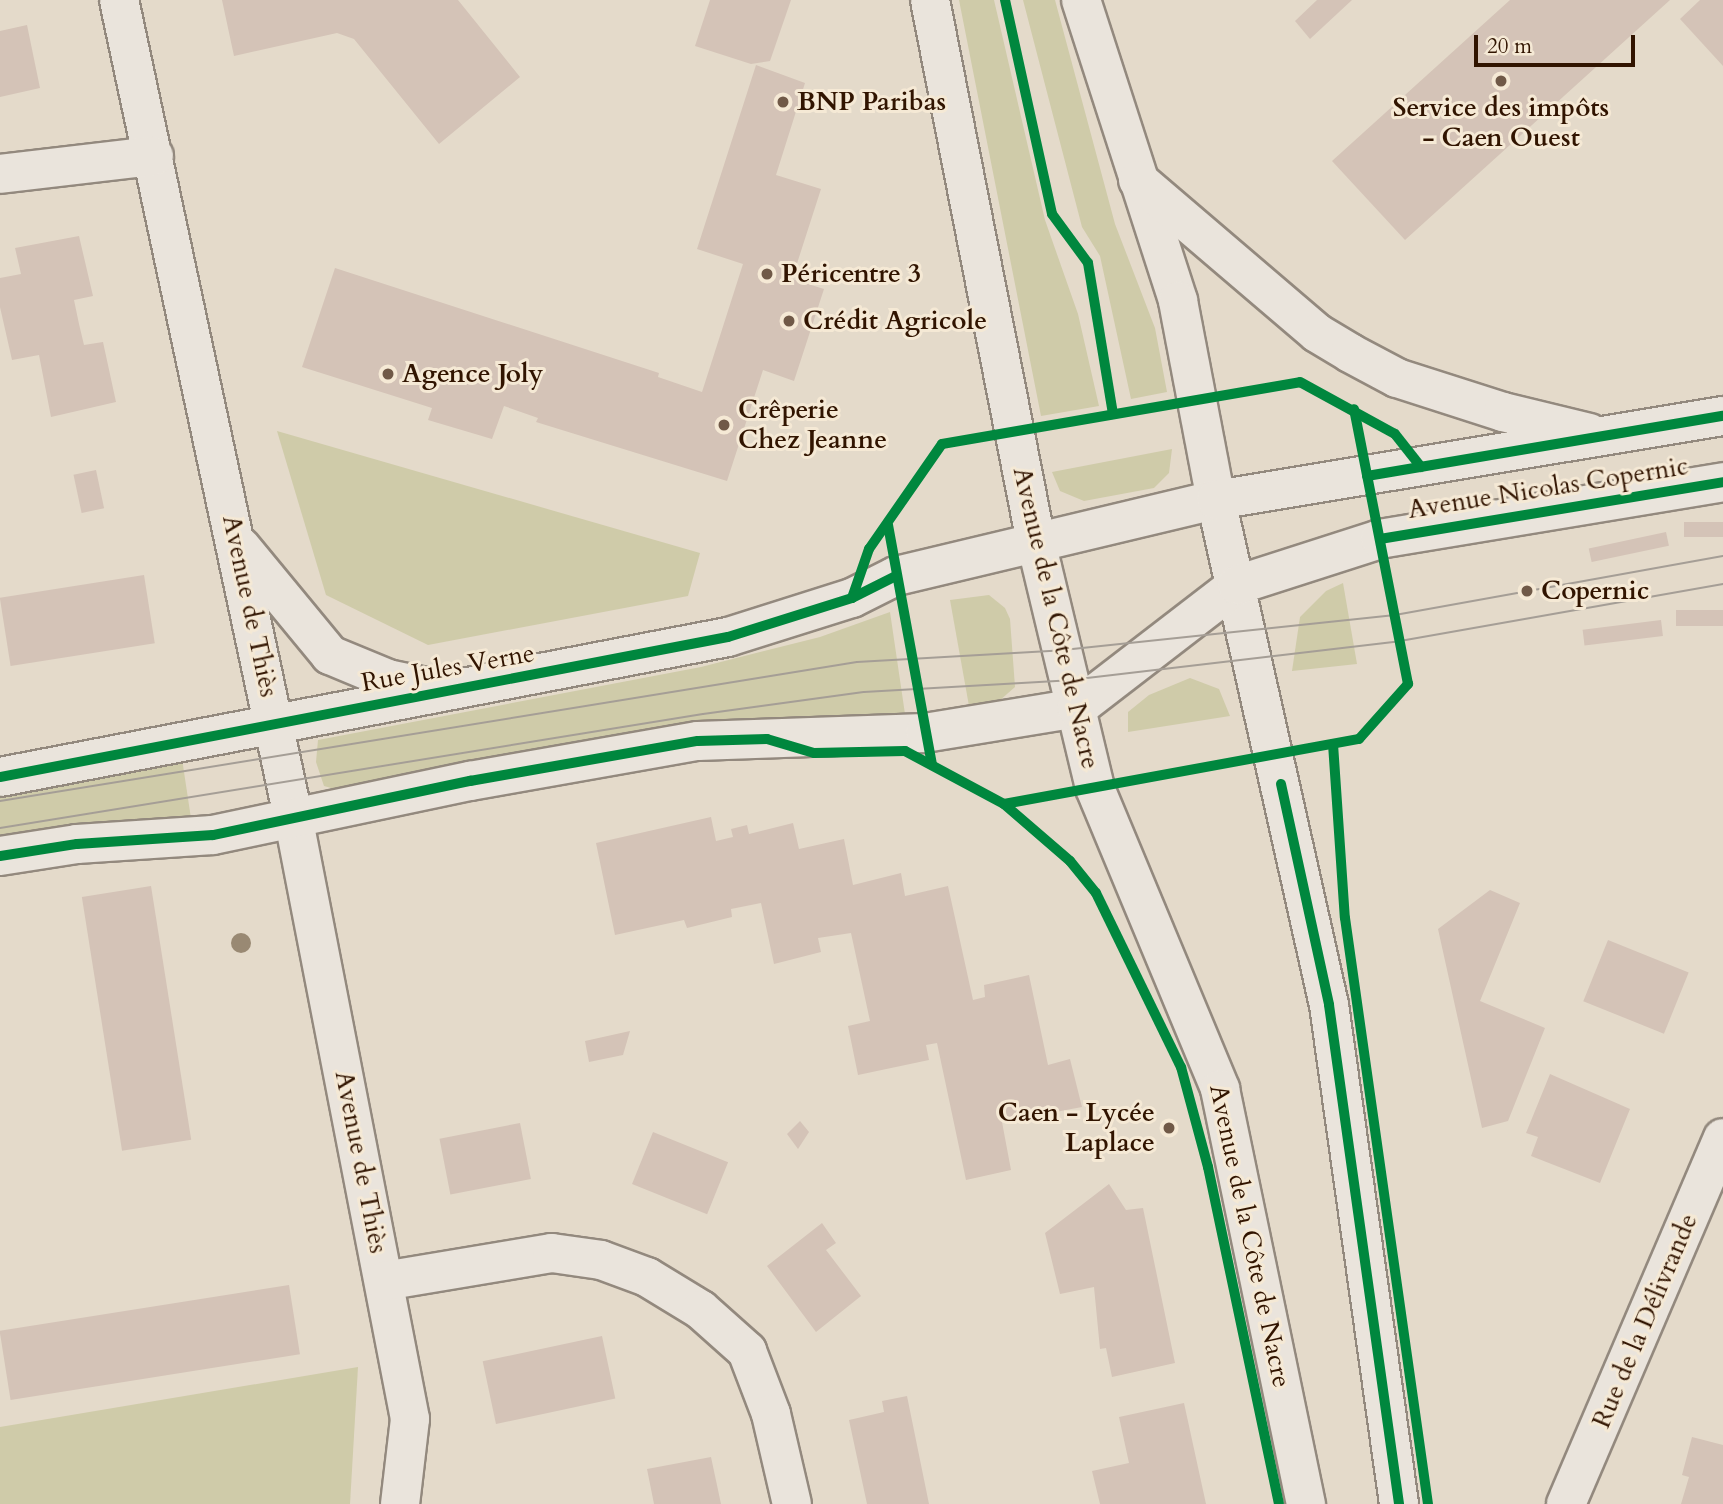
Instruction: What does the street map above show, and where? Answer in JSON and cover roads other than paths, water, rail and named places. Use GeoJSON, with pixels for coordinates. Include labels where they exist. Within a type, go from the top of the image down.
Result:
{"type":"FeatureCollection","features":[{"type":"Feature","properties":{"kind":"street","name":"Avenue de Thiès"},"geometry":{"type":"LineString","coordinates":[[119,0],[237,542],[410,1419],[400,1504]]}},
{"type":"Feature","properties":{"kind":"street","name":"Avenue de la Côte de Nacre"},"geometry":{"type":"LineString","coordinates":[[930,0],[1036,542],[1095,788],[1220,1089],[1306,1504]]}},
{"type":"Feature","properties":{"kind":"street"},"geometry":{"type":"LineString","coordinates":[[1081,0],[1136,179],[1178,300],[1216,500],[1329,1005],[1399,1504]]}},
{"type":"Feature","properties":{"kind":"street"},"geometry":{"type":"LineString","coordinates":[[0,174],[154,156]]}},
{"type":"Feature","properties":{"kind":"street"},"geometry":{"type":"LineString","coordinates":[[1136,179],[1317,333],[1350,353],[1397,378],[1503,412],[1607,437]]}},
{"type":"Feature","properties":{"kind":"street","name":"Avenue Nicolas Copernic"},"geometry":{"type":"LineString","coordinates":[[1036,542],[1216,500],[1723,416]]}},
{"type":"Feature","properties":{"kind":"street","name":"Avenue Nicolas Copernic"},"geometry":{"type":"LineString","coordinates":[[294,821],[470,782],[685,744],[925,733],[1077,708],[1237,585],[1380,539],[1723,482]]}},
{"type":"Feature","properties":{"kind":"street","name":"Rue Jules Verne"},"geometry":{"type":"LineString","coordinates":[[237,542],[330,654],[388,679],[445,691]]}},
{"type":"Feature","properties":{"kind":"street","name":"Rue Jules Verne"},"geometry":{"type":"LineString","coordinates":[[0,778],[728,637],[852,598],[897,576],[1036,542]]}},
{"type":"Feature","properties":{"kind":"street"},"geometry":{"type":"LineString","coordinates":[[0,856],[77,844],[213,835],[294,821]]}},
{"type":"Feature","properties":{"kind":"street","name":"Rue de la Délivrande"},"geometry":{"type":"LineString","coordinates":[[1566,1504],[1723,1138]]}},
{"type":"Feature","properties":{"kind":"street"},"geometry":{"type":"LineString","coordinates":[[384,1281],[552,1253],[601,1260],[647,1277],[701,1310],[747,1351],[771,1414],[792,1504]]}},
{"type":"Feature","properties":{"kind":"tram line"},"geometry":{"type":"LineString","coordinates":[[0,801],[857,662],[1063,650],[1395,615],[1723,556]]}},
{"type":"Feature","properties":{"kind":"tram line"},"geometry":{"type":"LineString","coordinates":[[0,828],[703,714],[864,692],[1070,680],[1400,641],[1723,584]]}},
{"type":"Feature","properties":{"kind":"place","name":"Service des impôts - Caen Ouest"},"geometry":{"type":"Point","coordinates":[1501,81]}},
{"type":"Feature","properties":{"kind":"place","name":"BNP Paribas"},"geometry":{"type":"Point","coordinates":[783,102]}},
{"type":"Feature","properties":{"kind":"place","name":"Péricentre 3"},"geometry":{"type":"Point","coordinates":[767,274]}},
{"type":"Feature","properties":{"kind":"place","name":"Crédit Agricole"},"geometry":{"type":"Point","coordinates":[789,321]}},
{"type":"Feature","properties":{"kind":"place","name":"Agence Joly"},"geometry":{"type":"Point","coordinates":[388,374]}},
{"type":"Feature","properties":{"kind":"place","name":"Crêperie Chez Jeanne"},"geometry":{"type":"Point","coordinates":[724,425]}},
{"type":"Feature","properties":{"kind":"place","name":"Copernic"},"geometry":{"type":"Point","coordinates":[1527,591]}},
{"type":"Feature","properties":{"kind":"place","name":"Caen - Lycée Laplace"},"geometry":{"type":"Point","coordinates":[1169,1128]}}]}
